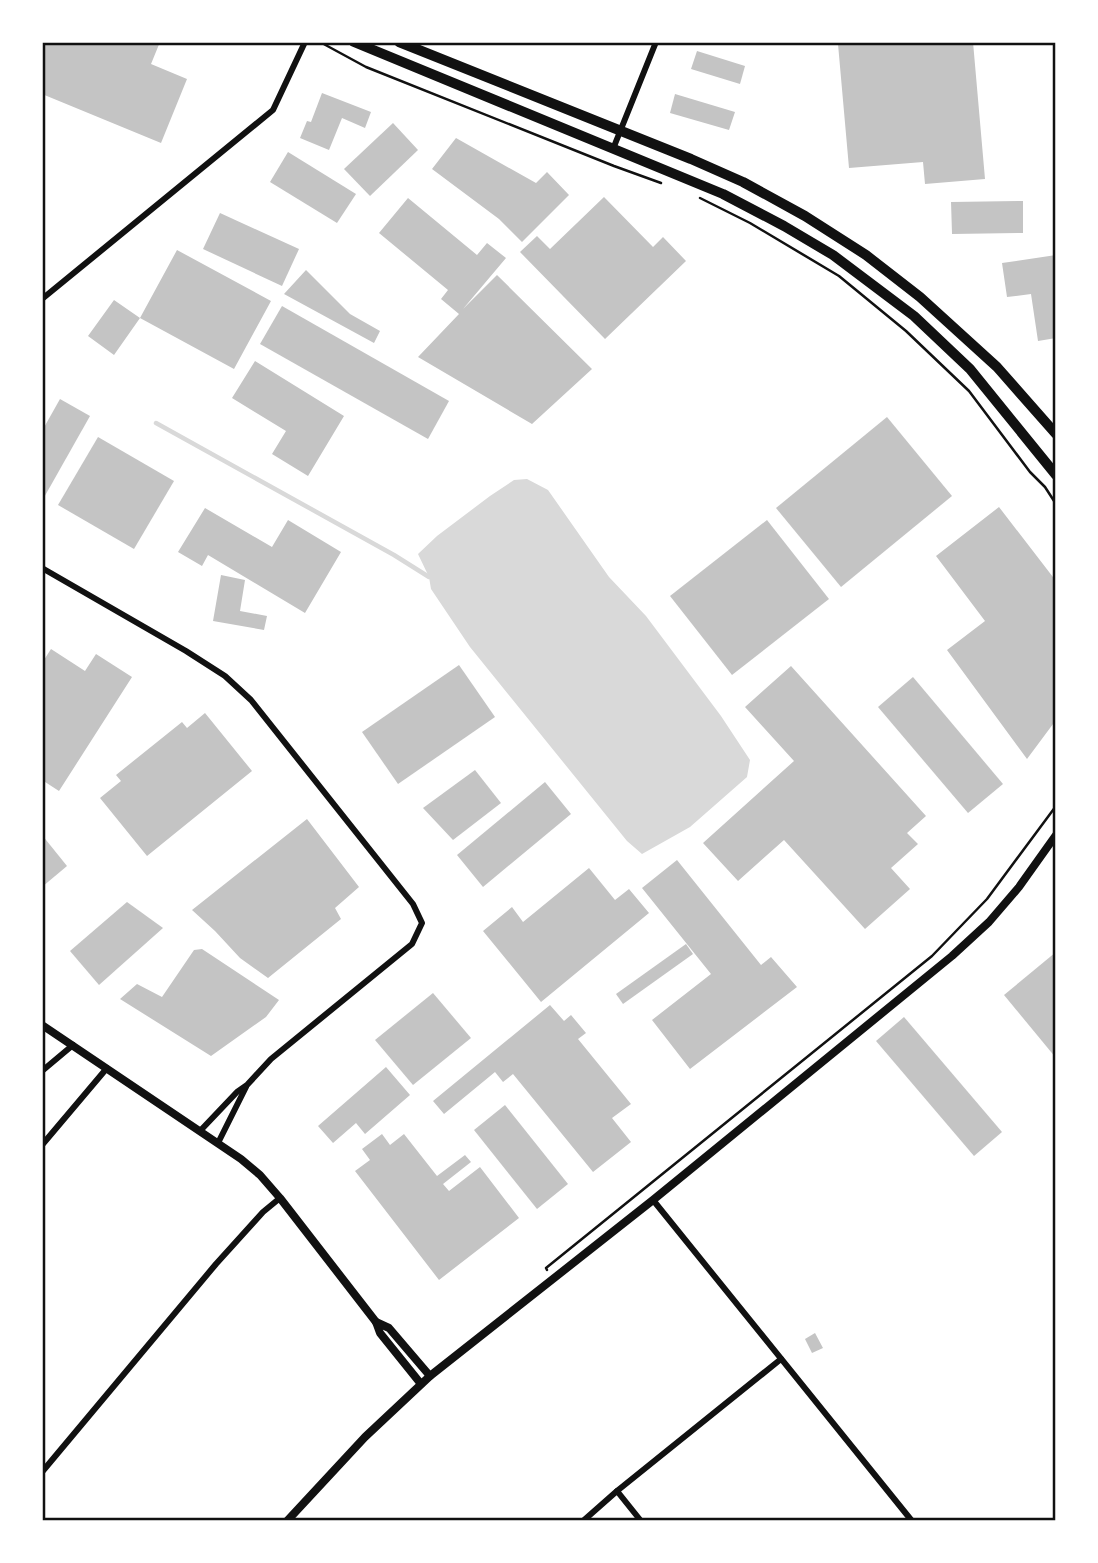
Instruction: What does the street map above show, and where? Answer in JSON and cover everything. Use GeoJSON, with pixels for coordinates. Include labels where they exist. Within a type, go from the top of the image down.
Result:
{"type":"FeatureCollection","features":[{"type":"Feature","properties":{"kind":"main road"},"geometry":{"type":"LineString","coordinates":[[354,42],[735,201],[833,255],[914,316],[970,369],[1056,475]]}},
{"type":"Feature","properties":{"kind":"main road"},"geometry":{"type":"LineString","coordinates":[[399,42],[691,159],[743,182],[805,216],[866,255],[920,297],[997,367],[1056,434]]}},
{"type":"Feature","properties":{"kind":"street"},"geometry":{"type":"LineString","coordinates":[[42,299],[273,110],[305,42]]}},
{"type":"Feature","properties":{"kind":"street"},"geometry":{"type":"LineString","coordinates":[[614,149],[656,42]]}},
{"type":"Feature","properties":{"kind":"street"},"geometry":{"type":"LineString","coordinates":[[42,568],[186,651],[225,676],[251,700],[413,904],[422,923],[412,944],[271,1059],[200,1131]]}},
{"type":"Feature","properties":{"kind":"street"},"geometry":{"type":"LineString","coordinates":[[287,1521],[365,1437],[430,1376],[653,1200],[962,948],[1019,887],[1056,835]]}},
{"type":"Feature","properties":{"kind":"street"},"geometry":{"type":"LineString","coordinates":[[42,1024],[242,1159],[260,1175],[376,1322],[380,1333],[421,1384]]}},
{"type":"Feature","properties":{"kind":"street"},"geometry":{"type":"LineString","coordinates":[[42,1070],[73,1045]]}},
{"type":"Feature","properties":{"kind":"street"},"geometry":{"type":"LineString","coordinates":[[42,1145],[107,1068]]}},
{"type":"Feature","properties":{"kind":"street"},"geometry":{"type":"LineString","coordinates":[[218,1143],[247,1085]]}},
{"type":"Feature","properties":{"kind":"street"},"geometry":{"type":"LineString","coordinates":[[42,1472],[216,1264],[263,1212],[280,1198]]}},
{"type":"Feature","properties":{"kind":"street"},"geometry":{"type":"LineString","coordinates":[[653,1200],[912,1521]]}},
{"type":"Feature","properties":{"kind":"street"},"geometry":{"type":"LineString","coordinates":[[376,1322],[390,1328],[430,1376]]}},
{"type":"Feature","properties":{"kind":"street"},"geometry":{"type":"LineString","coordinates":[[583,1521],[781,1359]]}},
{"type":"Feature","properties":{"kind":"street"},"geometry":{"type":"LineString","coordinates":[[617,1491],[641,1521]]}},
{"type":"Feature","properties":{"kind":"path"},"geometry":{"type":"LineString","coordinates":[[320,42],[366,67],[671,186]]}},
{"type":"Feature","properties":{"kind":"path"},"geometry":{"type":"LineString","coordinates":[[694,196],[750,223],[839,276],[906,331],[969,391],[1056,504]]}},
{"type":"Feature","properties":{"kind":"path"},"geometry":{"type":"LineString","coordinates":[[554,1279],[546,1268],[932,956],[988,899],[1056,806]]}},
{"type":"Feature","properties":{"kind":"shaded area"},"geometry":{"type":"Polygon","coordinates":[[[527,479],[548,490],[609,577],[646,616],[721,716],[750,760],[747,777],[690,827],[642,854],[627,841],[470,647],[431,589],[429,577],[418,554],[490,496],[514,480],[527,479]]]}},
{"type":"Feature","properties":{"kind":"building"},"geometry":{"type":"Polygon","coordinates":[[[42,42],[160,42],[151,64],[187,79],[161,143],[42,94],[42,42]]]}},
{"type":"Feature","properties":{"kind":"building"},"geometry":{"type":"Polygon","coordinates":[[[973,42],[985,179],[925,184],[923,162],[849,168],[838,44],[973,42]]]}},
{"type":"Feature","properties":{"kind":"building"},"geometry":{"type":"Polygon","coordinates":[[[697,51],[745,66],[740,84],[691,69],[697,51]]]}},
{"type":"Feature","properties":{"kind":"building"},"geometry":{"type":"Polygon","coordinates":[[[322,93],[371,112],[365,128],[342,118],[329,150],[300,138],[307,121],[311,122],[322,93]]]}},
{"type":"Feature","properties":{"kind":"building"},"geometry":{"type":"Polygon","coordinates":[[[675,94],[735,112],[729,130],[670,113],[675,94]]]}},
{"type":"Feature","properties":{"kind":"building"},"geometry":{"type":"Polygon","coordinates":[[[393,123],[418,150],[370,196],[344,169],[393,123]]]}},
{"type":"Feature","properties":{"kind":"building"},"geometry":{"type":"Polygon","coordinates":[[[456,138],[536,183],[547,172],[569,195],[522,242],[499,219],[432,169],[456,138]]]}},
{"type":"Feature","properties":{"kind":"building"},"geometry":{"type":"Polygon","coordinates":[[[288,152],[356,194],[337,223],[270,182],[288,152]]]}},
{"type":"Feature","properties":{"kind":"building"},"geometry":{"type":"Polygon","coordinates":[[[604,197],[653,247],[663,237],[686,261],[605,339],[520,252],[537,236],[550,249],[604,197]]]}},
{"type":"Feature","properties":{"kind":"building"},"geometry":{"type":"Polygon","coordinates":[[[408,198],[477,255],[487,243],[506,258],[463,309],[497,275],[592,369],[532,424],[418,357],[459,314],[441,299],[448,290],[379,233],[408,198]]]}},
{"type":"Feature","properties":{"kind":"building"},"geometry":{"type":"Polygon","coordinates":[[[1023,201],[1023,233],[952,234],[951,202],[1023,201]]]}},
{"type":"Feature","properties":{"kind":"building"},"geometry":{"type":"Polygon","coordinates":[[[220,213],[299,249],[282,286],[203,249],[220,213]]]}},
{"type":"Feature","properties":{"kind":"building"},"geometry":{"type":"Polygon","coordinates":[[[177,250],[271,301],[234,369],[140,318],[177,250]]]}},
{"type":"Feature","properties":{"kind":"building"},"geometry":{"type":"Polygon","coordinates":[[[1056,255],[1056,338],[1038,341],[1031,294],[1007,297],[1002,263],[1056,255]]]}},
{"type":"Feature","properties":{"kind":"building"},"geometry":{"type":"Polygon","coordinates":[[[306,270],[350,314],[380,331],[374,343],[284,294],[306,270]]]}},
{"type":"Feature","properties":{"kind":"building"},"geometry":{"type":"Polygon","coordinates":[[[114,300],[140,318],[114,355],[88,336],[114,300]]]}},
{"type":"Feature","properties":{"kind":"building"},"geometry":{"type":"Polygon","coordinates":[[[282,306],[449,401],[428,439],[260,344],[282,306]]]}},
{"type":"Feature","properties":{"kind":"building"},"geometry":{"type":"Polygon","coordinates":[[[255,361],[344,416],[308,476],[272,454],[286,431],[232,398],[255,361]]]}},
{"type":"Feature","properties":{"kind":"building"},"geometry":{"type":"Polygon","coordinates":[[[60,399],[90,416],[42,501],[42,431],[60,399]]]}},
{"type":"Feature","properties":{"kind":"building"},"geometry":{"type":"Polygon","coordinates":[[[887,417],[952,496],[841,587],[776,508],[887,417]]]}},
{"type":"Feature","properties":{"kind":"building"},"geometry":{"type":"Polygon","coordinates":[[[98,437],[174,481],[134,549],[58,505],[98,437]]]}},
{"type":"Feature","properties":{"kind":"building"},"geometry":{"type":"Polygon","coordinates":[[[999,507],[1056,581],[1056,720],[1027,759],[947,650],[985,621],[936,556],[999,507]]]}},
{"type":"Feature","properties":{"kind":"building"},"geometry":{"type":"Polygon","coordinates":[[[205,508],[272,547],[288,520],[341,552],[305,613],[208,555],[202,566],[178,552],[205,508]]]}},
{"type":"Feature","properties":{"kind":"building"},"geometry":{"type":"Polygon","coordinates":[[[767,520],[829,599],[732,675],[670,596],[767,520]]]}},
{"type":"Feature","properties":{"kind":"building"},"geometry":{"type":"Polygon","coordinates":[[[221,575],[245,580],[240,611],[267,616],[264,630],[213,621],[221,575]]]}},
{"type":"Feature","properties":{"kind":"building"},"geometry":{"type":"Polygon","coordinates":[[[51,649],[85,671],[96,654],[132,677],[59,791],[42,780],[42,663],[51,649]]]}},
{"type":"Feature","properties":{"kind":"building"},"geometry":{"type":"Polygon","coordinates":[[[459,665],[495,717],[398,784],[362,732],[459,665]]]}},
{"type":"Feature","properties":{"kind":"building"},"geometry":{"type":"Polygon","coordinates":[[[791,666],[926,816],[907,833],[918,844],[891,868],[910,889],[865,929],[784,840],[738,881],[703,843],[794,761],[745,707],[791,666]]]}},
{"type":"Feature","properties":{"kind":"building"},"geometry":{"type":"Polygon","coordinates":[[[913,677],[1003,784],[968,813],[878,707],[913,677]]]}},
{"type":"Feature","properties":{"kind":"building"},"geometry":{"type":"Polygon","coordinates":[[[205,713],[252,771],[147,856],[100,798],[121,781],[116,775],[182,722],[187,728],[205,713]]]}},
{"type":"Feature","properties":{"kind":"building"},"geometry":{"type":"Polygon","coordinates":[[[475,770],[501,803],[453,840],[423,808],[475,770]]]}},
{"type":"Feature","properties":{"kind":"building"},"geometry":{"type":"Polygon","coordinates":[[[545,782],[571,814],[483,887],[457,855],[545,782]]]}},
{"type":"Feature","properties":{"kind":"building"},"geometry":{"type":"Polygon","coordinates":[[[307,819],[359,887],[335,908],[341,919],[268,978],[240,958],[192,910],[307,819]]]}},
{"type":"Feature","properties":{"kind":"building"},"geometry":{"type":"Polygon","coordinates":[[[42,835],[67,866],[42,887],[42,835]]]}},
{"type":"Feature","properties":{"kind":"building"},"geometry":{"type":"Polygon","coordinates":[[[677,860],[761,965],[771,957],[797,987],[690,1069],[652,1020],[711,974],[642,888],[677,860]]]}},
{"type":"Feature","properties":{"kind":"building"},"geometry":{"type":"Polygon","coordinates":[[[589,868],[615,900],[629,889],[649,913],[541,1002],[483,931],[512,907],[523,922],[589,868]]]}},
{"type":"Feature","properties":{"kind":"building"},"geometry":{"type":"Polygon","coordinates":[[[127,902],[163,928],[99,985],[70,951],[127,902]]]}},
{"type":"Feature","properties":{"kind":"building"},"geometry":{"type":"Polygon","coordinates":[[[686,944],[693,954],[623,1004],[616,994],[686,944]]]}},
{"type":"Feature","properties":{"kind":"building"},"geometry":{"type":"Polygon","coordinates":[[[202,949],[279,1000],[266,1017],[211,1056],[120,999],[137,984],[162,997],[194,950],[202,949]]]}},
{"type":"Feature","properties":{"kind":"building"},"geometry":{"type":"Polygon","coordinates":[[[1056,952],[1056,1058],[1004,995],[1056,952]]]}},
{"type":"Feature","properties":{"kind":"building"},"geometry":{"type":"Polygon","coordinates":[[[433,993],[471,1038],[413,1085],[375,1040],[433,993]]]}},
{"type":"Feature","properties":{"kind":"building"},"geometry":{"type":"Polygon","coordinates":[[[550,1005],[564,1021],[571,1015],[586,1033],[578,1039],[631,1104],[612,1118],[631,1142],[593,1172],[513,1074],[503,1082],[495,1072],[444,1114],[433,1101],[550,1005]]]}},
{"type":"Feature","properties":{"kind":"building"},"geometry":{"type":"Polygon","coordinates":[[[904,1017],[1002,1132],[974,1156],[876,1041],[904,1017]]]}},
{"type":"Feature","properties":{"kind":"building"},"geometry":{"type":"Polygon","coordinates":[[[386,1067],[410,1095],[365,1134],[356,1123],[333,1143],[318,1126],[386,1067]]]}},
{"type":"Feature","properties":{"kind":"building"},"geometry":{"type":"Polygon","coordinates":[[[505,1105],[568,1184],[537,1209],[474,1130],[505,1105]]]}},
{"type":"Feature","properties":{"kind":"building"},"geometry":{"type":"Polygon","coordinates":[[[382,1134],[390,1145],[404,1134],[437,1176],[465,1155],[471,1162],[443,1184],[449,1191],[480,1167],[519,1218],[439,1280],[355,1171],[370,1160],[362,1149],[382,1134]]]}},
{"type":"Feature","properties":{"kind":"building"},"geometry":{"type":"Polygon","coordinates":[[[815,1333],[823,1348],[812,1353],[805,1339],[815,1333]]]}},
{"type":"Feature","properties":{"kind":"waterway"},"geometry":{"type":"LineString","coordinates":[[156,423],[429,577]]}}]}
